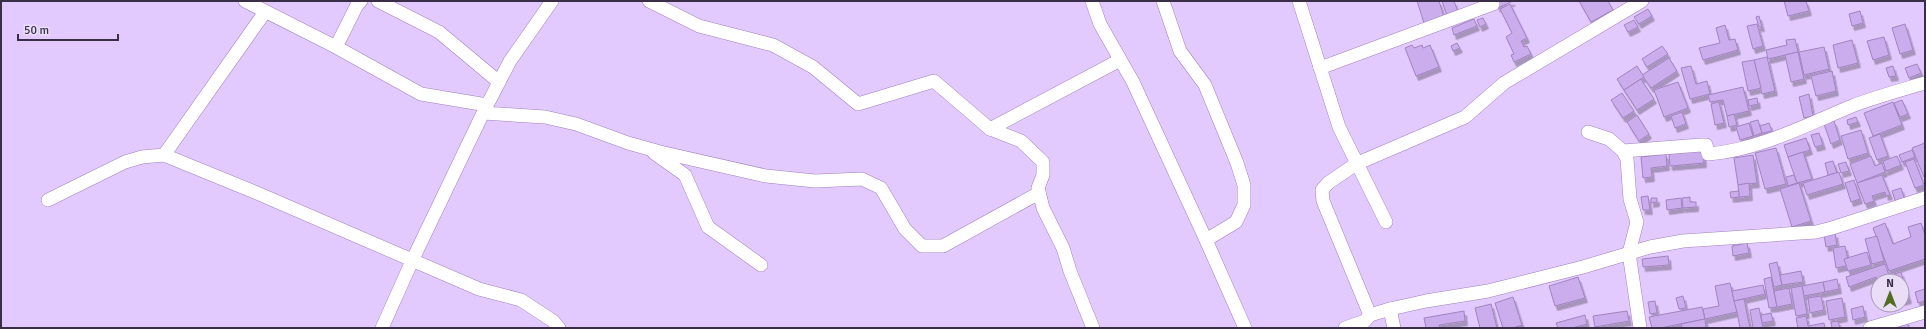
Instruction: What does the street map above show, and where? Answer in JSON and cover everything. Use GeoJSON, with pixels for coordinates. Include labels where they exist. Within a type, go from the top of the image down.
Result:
{"type":"FeatureCollection","features":[{"type":"Feature","properties":{"kind":"street"},"geometry":{"type":"LineString","coordinates":[[245,1],[336,47],[421,94],[485,109],[545,117],[576,124],[648,148],[766,176],[815,181],[862,179],[881,188],[905,229],[922,246],[943,246],[1039,193]]}},
{"type":"Feature","properties":{"kind":"street"},"geometry":{"type":"LineString","coordinates":[[336,47],[357,5],[361,1]]}},
{"type":"Feature","properties":{"kind":"street"},"geometry":{"type":"LineString","coordinates":[[378,1],[439,32],[499,82]]}},
{"type":"Feature","properties":{"kind":"street"},"geometry":{"type":"LineString","coordinates":[[382,328],[412,261],[499,82],[510,61],[552,1]]}},
{"type":"Feature","properties":{"kind":"street"},"geometry":{"type":"LineString","coordinates":[[649,1],[699,26],[773,45],[813,67],[858,104],[934,81],[990,128],[1021,141],[1043,162],[1043,175],[1038,188],[1043,208],[1063,248],[1070,271],[1093,328]]}},
{"type":"Feature","properties":{"kind":"street"},"geometry":{"type":"LineString","coordinates":[[1092,1],[1100,24],[1133,82],[1206,240],[1244,328]]}},
{"type":"Feature","properties":{"kind":"street"},"geometry":{"type":"LineString","coordinates":[[1163,1],[1180,51],[1205,85],[1244,185],[1244,205],[1236,222],[1206,240]]}},
{"type":"Feature","properties":{"kind":"street"},"geometry":{"type":"LineString","coordinates":[[1299,1],[1339,127],[1386,222]]}},
{"type":"Feature","properties":{"kind":"street"},"geometry":{"type":"LineString","coordinates":[[1320,68],[1493,4],[1491,1]]}},
{"type":"Feature","properties":{"kind":"street"},"geometry":{"type":"LineString","coordinates":[[1370,315],[1323,201],[1322,190],[1328,182],[1356,164],[1465,117],[1504,83],[1642,1]]}},
{"type":"Feature","properties":{"kind":"street"},"geometry":{"type":"LineString","coordinates":[[164,155],[265,12]]}},
{"type":"Feature","properties":{"kind":"street"},"geometry":{"type":"LineString","coordinates":[[990,128],[1120,60]]}},
{"type":"Feature","properties":{"kind":"street"},"geometry":{"type":"LineString","coordinates":[[1623,151],[1706,145],[1708,154],[1727,152],[1785,134],[1853,106],[1925,82]]}},
{"type":"Feature","properties":{"kind":"street"},"geometry":{"type":"LineString","coordinates":[[1588,132],[1609,139],[1623,151],[1626,159],[1630,199],[1637,222],[1629,253],[1640,328]]}},
{"type":"Feature","properties":{"kind":"street"},"geometry":{"type":"LineString","coordinates":[[648,148],[685,175],[708,227],[761,265]]}},
{"type":"Feature","properties":{"kind":"street"},"geometry":{"type":"LineString","coordinates":[[48,200],[125,162],[142,157],[164,155],[257,193],[479,289],[520,300],[553,322],[559,328]]}},
{"type":"Feature","properties":{"kind":"street"},"geometry":{"type":"LineString","coordinates":[[1345,328],[1365,321],[1370,315],[1390,309],[1488,291],[1583,267],[1650,247],[1683,241],[1816,232],[1925,198]]}},
{"type":"Feature","properties":{"kind":"street"},"geometry":{"type":"LineString","coordinates":[[1390,309],[1394,328]]}},
{"type":"Feature","properties":{"kind":"street"},"geometry":{"type":"LineString","coordinates":[[1870,328],[1925,312]]}},
{"type":"Feature","properties":{"kind":"building"},"geometry":{"type":"Polygon","coordinates":[[[1417,1],[1439,1],[1444,17],[1424,23],[1417,1]]]}},
{"type":"Feature","properties":{"kind":"building"},"geometry":{"type":"Polygon","coordinates":[[[1442,1],[1454,1],[1458,12],[1447,16],[1442,1]]]}},
{"type":"Feature","properties":{"kind":"building"},"geometry":{"type":"Polygon","coordinates":[[[1495,1],[1513,1],[1498,8],[1495,1]]]}},
{"type":"Feature","properties":{"kind":"building"},"geometry":{"type":"Polygon","coordinates":[[[1579,1],[1608,1],[1613,10],[1591,22],[1579,1]]]}},
{"type":"Feature","properties":{"kind":"building"},"geometry":{"type":"Polygon","coordinates":[[[1784,1],[1806,1],[1809,11],[1788,16],[1784,1]]]}},
{"type":"Feature","properties":{"kind":"building"},"geometry":{"type":"Polygon","coordinates":[[[1510,4],[1527,38],[1521,41],[1524,47],[1527,46],[1531,54],[1514,62],[1511,55],[1514,54],[1506,37],[1512,33],[1500,9],[1510,4]]]}},
{"type":"Feature","properties":{"kind":"building"},"geometry":{"type":"Polygon","coordinates":[[[1648,9],[1652,16],[1639,24],[1634,17],[1648,9]]]}},
{"type":"Feature","properties":{"kind":"building"},"geometry":{"type":"Polygon","coordinates":[[[1860,11],[1863,23],[1852,26],[1849,14],[1860,11]]]}},
{"type":"Feature","properties":{"kind":"building"},"geometry":{"type":"Polygon","coordinates":[[[1759,16],[1762,27],[1759,27],[1756,17],[1759,16]]]}},
{"type":"Feature","properties":{"kind":"building"},"geometry":{"type":"Polygon","coordinates":[[[1483,18],[1486,24],[1480,27],[1477,20],[1483,18]]]}},
{"type":"Feature","properties":{"kind":"building"},"geometry":{"type":"Polygon","coordinates":[[[1474,19],[1477,26],[1454,35],[1452,28],[1474,19]]]}},
{"type":"Feature","properties":{"kind":"building"},"geometry":{"type":"Polygon","coordinates":[[[1634,20],[1638,27],[1628,32],[1624,25],[1634,20]]]}},
{"type":"Feature","properties":{"kind":"building"},"geometry":{"type":"Polygon","coordinates":[[[1757,24],[1763,46],[1753,49],[1747,26],[1757,24]]]}},
{"type":"Feature","properties":{"kind":"building"},"geometry":{"type":"Polygon","coordinates":[[[1905,24],[1913,50],[1900,54],[1892,28],[1905,24]]]}},
{"type":"Feature","properties":{"kind":"building"},"geometry":{"type":"Polygon","coordinates":[[[1725,25],[1729,40],[1735,39],[1738,50],[1703,60],[1699,48],[1720,43],[1716,28],[1725,25]]]}},
{"type":"Feature","properties":{"kind":"building"},"geometry":{"type":"Polygon","coordinates":[[[1884,37],[1889,55],[1873,60],[1867,41],[1884,37]]]}},
{"type":"Feature","properties":{"kind":"building"},"geometry":{"type":"Polygon","coordinates":[[[1795,39],[1798,52],[1768,59],[1766,50],[1787,45],[1786,40],[1795,39]]]}},
{"type":"Feature","properties":{"kind":"building"},"geometry":{"type":"Polygon","coordinates":[[[1852,40],[1858,63],[1838,68],[1833,45],[1852,40]]]}},
{"type":"Feature","properties":{"kind":"building"},"geometry":{"type":"Polygon","coordinates":[[[1457,43],[1460,48],[1453,51],[1451,46],[1457,43]]]}},
{"type":"Feature","properties":{"kind":"building"},"geometry":{"type":"Polygon","coordinates":[[[1412,45],[1414,48],[1422,45],[1423,48],[1430,45],[1439,67],[1416,76],[1405,48],[1412,45]]]}},
{"type":"Feature","properties":{"kind":"building"},"geometry":{"type":"Polygon","coordinates":[[[1662,46],[1668,54],[1647,67],[1642,59],[1662,46]]]}},
{"type":"Feature","properties":{"kind":"building"},"geometry":{"type":"Polygon","coordinates":[[[1824,47],[1829,69],[1804,75],[1799,52],[1824,47]]]}},
{"type":"Feature","properties":{"kind":"building"},"geometry":{"type":"Polygon","coordinates":[[[1798,52],[1804,79],[1791,82],[1785,55],[1798,52]]]}},
{"type":"Feature","properties":{"kind":"building"},"geometry":{"type":"Polygon","coordinates":[[[1767,57],[1775,91],[1762,94],[1754,60],[1767,57]]]}},
{"type":"Feature","properties":{"kind":"building"},"geometry":{"type":"Polygon","coordinates":[[[1669,58],[1677,71],[1651,88],[1642,75],[1669,58]]]}},
{"type":"Feature","properties":{"kind":"building"},"geometry":{"type":"Polygon","coordinates":[[[1754,60],[1761,88],[1748,91],[1742,62],[1754,60]]]}},
{"type":"Feature","properties":{"kind":"building"},"geometry":{"type":"Polygon","coordinates":[[[1917,64],[1921,73],[1909,78],[1905,68],[1917,64]]]}},
{"type":"Feature","properties":{"kind":"building"},"geometry":{"type":"Polygon","coordinates":[[[1637,66],[1644,77],[1624,90],[1617,79],[1637,66]]]}},
{"type":"Feature","properties":{"kind":"building"},"geometry":{"type":"Polygon","coordinates":[[[1691,66],[1696,84],[1707,81],[1710,94],[1690,99],[1681,68],[1691,66]]]}},
{"type":"Feature","properties":{"kind":"building"},"geometry":{"type":"Polygon","coordinates":[[[1893,66],[1896,76],[1889,77],[1886,68],[1893,66]]]}},
{"type":"Feature","properties":{"kind":"building"},"geometry":{"type":"Polygon","coordinates":[[[1832,71],[1836,91],[1816,96],[1811,76],[1832,71]]]}},
{"type":"Feature","properties":{"kind":"building"},"geometry":{"type":"Polygon","coordinates":[[[1641,79],[1654,99],[1637,110],[1624,90],[1641,79]]]}},
{"type":"Feature","properties":{"kind":"building"},"geometry":{"type":"Polygon","coordinates":[[[1678,82],[1688,108],[1664,117],[1654,90],[1678,82]]]}},
{"type":"Feature","properties":{"kind":"building"},"geometry":{"type":"Polygon","coordinates":[[[1743,87],[1749,111],[1727,116],[1723,100],[1710,102],[1708,95],[1743,87]]]}},
{"type":"Feature","properties":{"kind":"building"},"geometry":{"type":"Polygon","coordinates":[[[1622,93],[1634,111],[1623,118],[1611,100],[1622,93]]]}},
{"type":"Feature","properties":{"kind":"building"},"geometry":{"type":"Polygon","coordinates":[[[1809,94],[1813,116],[1804,118],[1799,97],[1809,94]]]}},
{"type":"Feature","properties":{"kind":"building"},"geometry":{"type":"Polygon","coordinates":[[[1757,98],[1758,104],[1749,106],[1748,100],[1757,98]]]}},
{"type":"Feature","properties":{"kind":"building"},"geometry":{"type":"Polygon","coordinates":[[[1902,100],[1908,114],[1900,117],[1894,103],[1902,100]]]}},
{"type":"Feature","properties":{"kind":"building"},"geometry":{"type":"Polygon","coordinates":[[[1719,102],[1724,123],[1715,125],[1711,104],[1719,102]]]}},
{"type":"Feature","properties":{"kind":"building"},"geometry":{"type":"Polygon","coordinates":[[[1893,102],[1902,125],[1873,136],[1864,113],[1893,102]]]}},
{"type":"Feature","properties":{"kind":"building"},"geometry":{"type":"Polygon","coordinates":[[[1682,112],[1686,124],[1675,128],[1671,116],[1682,112]]]}},
{"type":"Feature","properties":{"kind":"building"},"geometry":{"type":"Polygon","coordinates":[[[1734,114],[1737,125],[1729,127],[1727,116],[1734,114]]]}},
{"type":"Feature","properties":{"kind":"building"},"geometry":{"type":"Polygon","coordinates":[[[1637,115],[1649,134],[1639,141],[1627,122],[1637,115]]]}},
{"type":"Feature","properties":{"kind":"building"},"geometry":{"type":"Polygon","coordinates":[[[1856,117],[1858,122],[1848,125],[1847,120],[1856,117]]]}},
{"type":"Feature","properties":{"kind":"building"},"geometry":{"type":"Polygon","coordinates":[[[1758,120],[1762,133],[1754,136],[1750,122],[1758,120]]]}},
{"type":"Feature","properties":{"kind":"building"},"geometry":{"type":"Polygon","coordinates":[[[1834,121],[1840,140],[1831,144],[1824,124],[1834,121]]]}},
{"type":"Feature","properties":{"kind":"building"},"geometry":{"type":"Polygon","coordinates":[[[1749,123],[1753,136],[1740,140],[1736,127],[1749,123]]]}},
{"type":"Feature","properties":{"kind":"building"},"geometry":{"type":"Polygon","coordinates":[[[1769,123],[1772,131],[1762,133],[1760,126],[1769,123]]]}},
{"type":"Feature","properties":{"kind":"building"},"geometry":{"type":"Polygon","coordinates":[[[1861,130],[1868,153],[1848,159],[1841,136],[1861,130]]]}},
{"type":"Feature","properties":{"kind":"building"},"geometry":{"type":"Polygon","coordinates":[[[1819,133],[1823,145],[1815,147],[1811,135],[1819,133]]]}},
{"type":"Feature","properties":{"kind":"building"},"geometry":{"type":"Polygon","coordinates":[[[1880,134],[1888,156],[1877,160],[1869,138],[1880,134]]]}},
{"type":"Feature","properties":{"kind":"building"},"geometry":{"type":"Polygon","coordinates":[[[1806,138],[1810,150],[1788,157],[1784,145],[1806,138]]]}},
{"type":"Feature","properties":{"kind":"building"},"geometry":{"type":"Polygon","coordinates":[[[1925,143],[1925,177],[1924,177],[1912,148],[1925,143]]]}},
{"type":"Feature","properties":{"kind":"building"},"geometry":{"type":"Polygon","coordinates":[[[1776,148],[1786,184],[1765,189],[1755,153],[1776,148]]]}},
{"type":"Feature","properties":{"kind":"building"},"geometry":{"type":"Polygon","coordinates":[[[1703,150],[1704,163],[1670,166],[1669,154],[1703,150]]]}},
{"type":"Feature","properties":{"kind":"building"},"geometry":{"type":"Polygon","coordinates":[[[1912,150],[1915,157],[1902,162],[1899,155],[1912,150]]]}},
{"type":"Feature","properties":{"kind":"building"},"geometry":{"type":"Polygon","coordinates":[[[1803,152],[1812,179],[1797,183],[1788,157],[1803,152]]]}},
{"type":"Feature","properties":{"kind":"building"},"geometry":{"type":"Polygon","coordinates":[[[1666,154],[1667,166],[1651,168],[1652,177],[1643,178],[1641,157],[1666,154]]]}},
{"type":"Feature","properties":{"kind":"building"},"geometry":{"type":"Polygon","coordinates":[[[1753,155],[1757,183],[1738,185],[1734,158],[1753,155]]]}},
{"type":"Feature","properties":{"kind":"building"},"geometry":{"type":"Polygon","coordinates":[[[1871,156],[1875,166],[1882,163],[1885,172],[1857,183],[1850,164],[1871,156]]]}},
{"type":"Feature","properties":{"kind":"building"},"geometry":{"type":"Polygon","coordinates":[[[1897,156],[1901,165],[1886,171],[1883,161],[1897,156]]]}},
{"type":"Feature","properties":{"kind":"building"},"geometry":{"type":"Polygon","coordinates":[[[1914,159],[1924,185],[1915,188],[1905,162],[1914,159]]]}},
{"type":"Feature","properties":{"kind":"building"},"geometry":{"type":"Polygon","coordinates":[[[1833,161],[1837,173],[1828,175],[1825,163],[1833,161]]]}},
{"type":"Feature","properties":{"kind":"building"},"geometry":{"type":"Polygon","coordinates":[[[1846,162],[1849,171],[1841,173],[1838,164],[1846,162]]]}},
{"type":"Feature","properties":{"kind":"building"},"geometry":{"type":"Polygon","coordinates":[[[1839,172],[1843,184],[1807,195],[1803,183],[1839,172]]]}},
{"type":"Feature","properties":{"kind":"building"},"geometry":{"type":"Polygon","coordinates":[[[1794,175],[1797,183],[1788,186],[1786,177],[1794,175]]]}},
{"type":"Feature","properties":{"kind":"building"},"geometry":{"type":"Polygon","coordinates":[[[1882,175],[1890,195],[1886,196],[1885,192],[1872,196],[1874,201],[1865,204],[1857,183],[1882,175]]]}},
{"type":"Feature","properties":{"kind":"building"},"geometry":{"type":"Polygon","coordinates":[[[1854,180],[1860,199],[1851,202],[1845,183],[1854,180]]]}},
{"type":"Feature","properties":{"kind":"building"},"geometry":{"type":"Polygon","coordinates":[[[1749,183],[1750,196],[1739,197],[1738,185],[1749,183]]]}},
{"type":"Feature","properties":{"kind":"building"},"geometry":{"type":"Polygon","coordinates":[[[1799,183],[1811,221],[1792,227],[1780,189],[1799,183]]]}},
{"type":"Feature","properties":{"kind":"building"},"geometry":{"type":"Polygon","coordinates":[[[1901,188],[1905,200],[1896,203],[1892,191],[1901,188]]]}},
{"type":"Feature","properties":{"kind":"building"},"geometry":{"type":"Polygon","coordinates":[[[1739,191],[1739,197],[1731,198],[1730,192],[1739,191]]]}},
{"type":"Feature","properties":{"kind":"building"},"geometry":{"type":"Polygon","coordinates":[[[1648,196],[1650,210],[1643,210],[1641,197],[1648,196]]]}},
{"type":"Feature","properties":{"kind":"building"},"geometry":{"type":"Polygon","coordinates":[[[1690,197],[1690,202],[1696,202],[1696,207],[1683,208],[1682,198],[1690,197]]]}},
{"type":"Feature","properties":{"kind":"building"},"geometry":{"type":"Polygon","coordinates":[[[1651,198],[1657,198],[1657,202],[1651,203],[1651,198]]]}},
{"type":"Feature","properties":{"kind":"building"},"geometry":{"type":"Polygon","coordinates":[[[1681,198],[1682,208],[1667,210],[1666,200],[1681,198]]]}},
{"type":"Feature","properties":{"kind":"building"},"geometry":{"type":"Polygon","coordinates":[[[1885,223],[1893,244],[1911,237],[1908,227],[1921,223],[1925,235],[1925,259],[1889,271],[1873,228],[1885,223]]]}},
{"type":"Feature","properties":{"kind":"building"},"geometry":{"type":"Polygon","coordinates":[[[1835,233],[1837,245],[1826,247],[1824,235],[1835,233]]]}},
{"type":"Feature","properties":{"kind":"building"},"geometry":{"type":"Polygon","coordinates":[[[1877,236],[1884,261],[1872,264],[1865,239],[1877,236]]]}},
{"type":"Feature","properties":{"kind":"building"},"geometry":{"type":"Polygon","coordinates":[[[1747,243],[1749,253],[1733,256],[1732,246],[1747,243]]]}},
{"type":"Feature","properties":{"kind":"building"},"geometry":{"type":"Polygon","coordinates":[[[1845,246],[1849,265],[1836,268],[1833,248],[1845,246]]]}},
{"type":"Feature","properties":{"kind":"building"},"geometry":{"type":"Polygon","coordinates":[[[1867,252],[1871,265],[1848,271],[1844,259],[1867,252]]]}},
{"type":"Feature","properties":{"kind":"building"},"geometry":{"type":"Polygon","coordinates":[[[1668,256],[1669,265],[1643,267],[1642,259],[1668,256]]]}},
{"type":"Feature","properties":{"kind":"building"},"geometry":{"type":"Polygon","coordinates":[[[1777,262],[1782,285],[1774,287],[1769,264],[1777,262]]]}},
{"type":"Feature","properties":{"kind":"building"},"geometry":{"type":"Polygon","coordinates":[[[1885,264],[1888,273],[1870,273],[1870,279],[1849,287],[1846,277],[1885,264]]]}},
{"type":"Feature","properties":{"kind":"building"},"geometry":{"type":"Polygon","coordinates":[[[1801,271],[1803,282],[1782,285],[1780,275],[1801,271]]]}},
{"type":"Feature","properties":{"kind":"building"},"geometry":{"type":"Polygon","coordinates":[[[1578,277],[1585,298],[1555,306],[1549,286],[1578,277]]]}},
{"type":"Feature","properties":{"kind":"building"},"geometry":{"type":"Polygon","coordinates":[[[1771,277],[1777,307],[1769,308],[1764,279],[1771,277]]]}},
{"type":"Feature","properties":{"kind":"building"},"geometry":{"type":"Polygon","coordinates":[[[1837,279],[1839,289],[1825,292],[1823,282],[1837,279]]]}},
{"type":"Feature","properties":{"kind":"building"},"geometry":{"type":"Polygon","coordinates":[[[1823,282],[1825,292],[1804,296],[1802,286],[1823,282]]]}},
{"type":"Feature","properties":{"kind":"building"},"geometry":{"type":"Polygon","coordinates":[[[1730,283],[1737,312],[1705,319],[1703,309],[1719,306],[1715,286],[1730,283]]]}},
{"type":"Feature","properties":{"kind":"building"},"geometry":{"type":"Polygon","coordinates":[[[1763,285],[1765,294],[1734,301],[1732,291],[1763,285]]]}},
{"type":"Feature","properties":{"kind":"building"},"geometry":{"type":"Polygon","coordinates":[[[1802,286],[1807,314],[1796,316],[1791,288],[1802,286]]]}},
{"type":"Feature","properties":{"kind":"building"},"geometry":{"type":"Polygon","coordinates":[[[1789,288],[1792,304],[1777,307],[1774,291],[1789,288]]]}},
{"type":"Feature","properties":{"kind":"building"},"geometry":{"type":"Polygon","coordinates":[[[1925,289],[1925,301],[1918,303],[1915,292],[1925,289]]]}},
{"type":"Feature","properties":{"kind":"building"},"geometry":{"type":"Polygon","coordinates":[[[1683,296],[1686,308],[1679,309],[1676,298],[1683,296]]]}},
{"type":"Feature","properties":{"kind":"building"},"geometry":{"type":"Polygon","coordinates":[[[1821,296],[1824,310],[1810,313],[1808,298],[1821,296]]]}},
{"type":"Feature","properties":{"kind":"building"},"geometry":{"type":"Polygon","coordinates":[[[1513,297],[1522,325],[1513,328],[1503,328],[1495,303],[1513,297]]]}},
{"type":"Feature","properties":{"kind":"building"},"geometry":{"type":"Polygon","coordinates":[[[1842,298],[1845,317],[1829,320],[1826,301],[1842,298]]]}},
{"type":"Feature","properties":{"kind":"building"},"geometry":{"type":"Polygon","coordinates":[[[1744,299],[1750,328],[1740,328],[1734,301],[1744,299]]]}},
{"type":"Feature","properties":{"kind":"building"},"geometry":{"type":"Polygon","coordinates":[[[1655,301],[1657,313],[1650,314],[1648,302],[1655,301]]]}},
{"type":"Feature","properties":{"kind":"building"},"geometry":{"type":"Polygon","coordinates":[[[1491,304],[1497,328],[1480,328],[1475,308],[1491,304]]]}},
{"type":"Feature","properties":{"kind":"building"},"geometry":{"type":"Polygon","coordinates":[[[1863,306],[1865,317],[1853,320],[1851,309],[1863,306]]]}},
{"type":"Feature","properties":{"kind":"building"},"geometry":{"type":"Polygon","coordinates":[[[1702,307],[1705,319],[1660,328],[1652,328],[1649,317],[1702,307]]]}},
{"type":"Feature","properties":{"kind":"building"},"geometry":{"type":"Polygon","coordinates":[[[1759,308],[1763,328],[1753,328],[1750,310],[1759,308]]]}},
{"type":"Feature","properties":{"kind":"building"},"geometry":{"type":"Polygon","coordinates":[[[1464,311],[1465,321],[1439,325],[1440,328],[1426,328],[1424,318],[1464,311]]]}},
{"type":"Feature","properties":{"kind":"building"},"geometry":{"type":"Polygon","coordinates":[[[1627,311],[1629,321],[1595,327],[1593,316],[1627,311]]]}},
{"type":"Feature","properties":{"kind":"building"},"geometry":{"type":"Polygon","coordinates":[[[1771,313],[1773,321],[1762,323],[1761,315],[1771,313]]]}},
{"type":"Feature","properties":{"kind":"building"},"geometry":{"type":"Polygon","coordinates":[[[1585,315],[1587,324],[1572,328],[1558,328],[1556,323],[1585,315]]]}},
{"type":"Feature","properties":{"kind":"building"},"geometry":{"type":"Polygon","coordinates":[[[1806,316],[1808,326],[1824,323],[1825,328],[1798,328],[1796,318],[1806,316]]]}},
{"type":"Feature","properties":{"kind":"building"},"geometry":{"type":"Polygon","coordinates":[[[1705,319],[1706,328],[1682,328],[1681,324],[1705,319]]]}},
{"type":"Feature","properties":{"kind":"building"},"geometry":{"type":"Polygon","coordinates":[[[1905,320],[1910,328],[1902,328],[1899,323],[1905,320]]]}},
{"type":"Feature","properties":{"kind":"building"},"geometry":{"type":"Polygon","coordinates":[[[1838,321],[1840,328],[1832,328],[1831,322],[1838,321]]]}}]}
